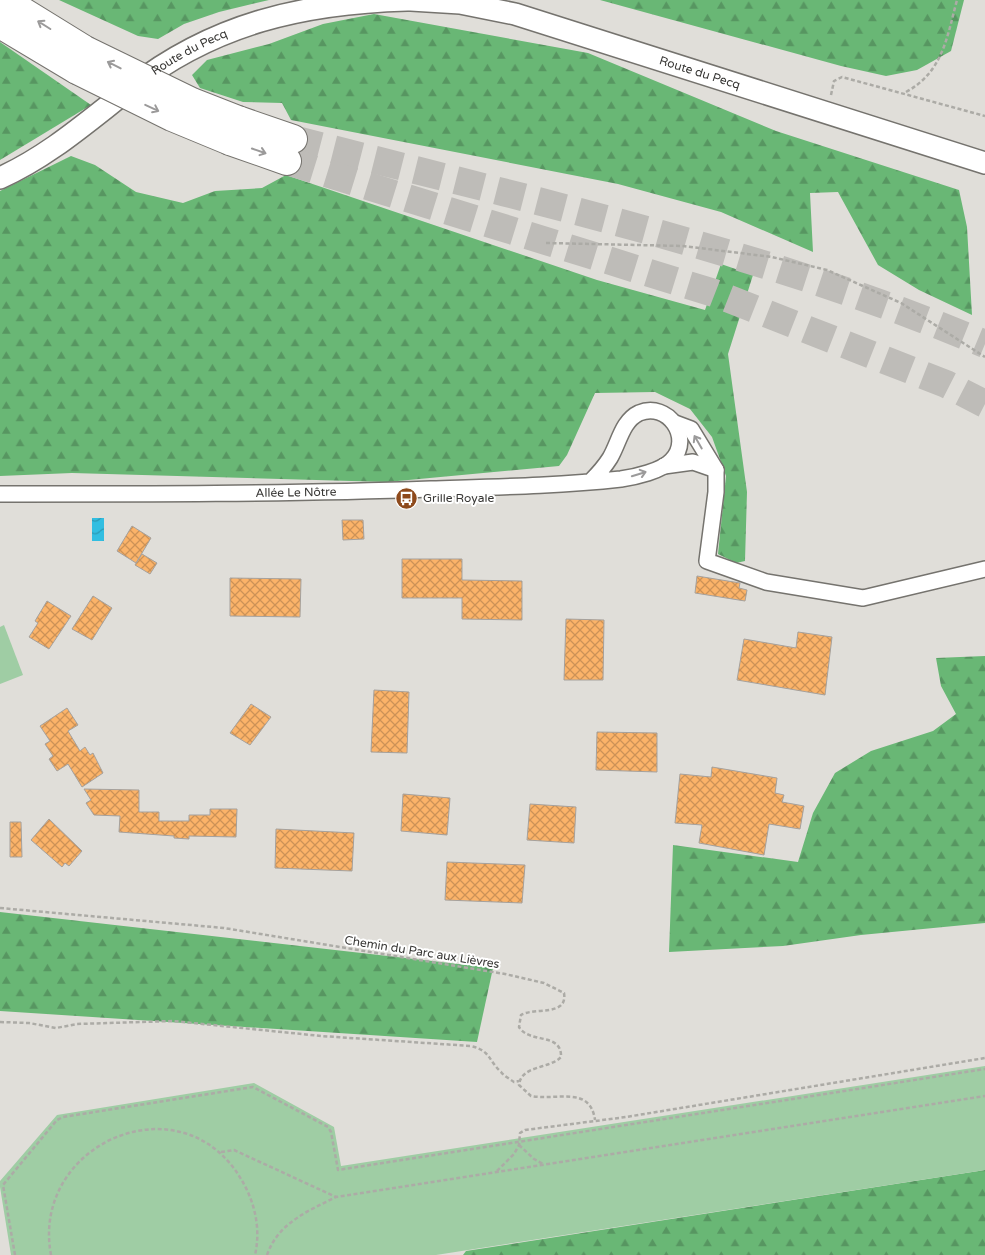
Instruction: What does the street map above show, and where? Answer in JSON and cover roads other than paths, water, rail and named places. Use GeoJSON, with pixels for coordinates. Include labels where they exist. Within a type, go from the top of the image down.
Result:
{"type":"FeatureCollection","features":[{"type":"Feature","properties":{"kind":"highway"},"geometry":{"type":"LineString","coordinates":[[4,0],[94,55],[192,102],[234,130]]}},
{"type":"Feature","properties":{"kind":"highway"},"geometry":{"type":"LineString","coordinates":[[0,24],[77,70],[124,95],[290,150]]}},
{"type":"Feature","properties":{"kind":"main road","name":"Route du Pecq"},"geometry":{"type":"LineString","coordinates":[[0,178],[19,169],[60,144],[132,87],[174,59],[216,36],[257,21],[308,8],[358,2],[407,0]]}},
{"type":"Feature","properties":{"kind":"main road","name":"Route du Pecq"},"geometry":{"type":"LineString","coordinates":[[411,0],[460,3],[515,14],[985,163]]}},
{"type":"Feature","properties":{"kind":"street"},"geometry":{"type":"LineString","coordinates":[[592,481],[610,458],[625,426],[631,418],[649,411],[668,416],[675,423],[691,429],[716,470],[716,492],[706,561],[766,582],[863,598],[985,569]]}},
{"type":"Feature","properties":{"kind":"street"},"geometry":{"type":"LineString","coordinates":[[664,466],[671,462],[680,448],[680,439],[675,423]]}},
{"type":"Feature","properties":{"kind":"street","name":"Allée Le Nôtre"},"geometry":{"type":"LineString","coordinates":[[0,494],[368,491],[624,479],[664,466],[692,462],[716,470]]}},
{"type":"Feature","properties":{"kind":"water"},"geometry":{"type":"Polygon","coordinates":[[[92,518],[104,518],[104,541],[92,541],[92,518]]]}},
{"type":"Feature","properties":{"kind":"tunnel"},"geometry":{"type":"LineString","coordinates":[[293,139],[556,206],[730,254],[816,281],[901,311],[985,344]]}},
{"type":"Feature","properties":{"kind":"tunnel"},"geometry":{"type":"LineString","coordinates":[[287,161],[714,293],[946,384],[985,404]]}},
{"type":"Feature","properties":{"kind":"place","name":"Grille Royale"},"geometry":{"type":"Point","coordinates":[407,498]}}]}
